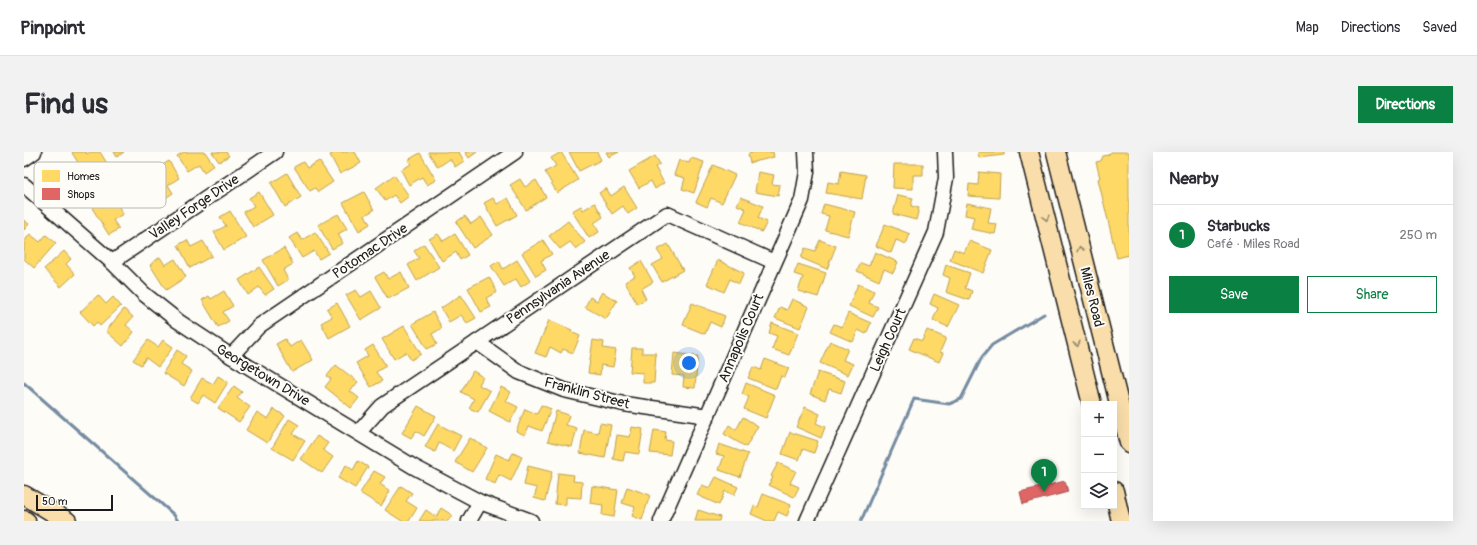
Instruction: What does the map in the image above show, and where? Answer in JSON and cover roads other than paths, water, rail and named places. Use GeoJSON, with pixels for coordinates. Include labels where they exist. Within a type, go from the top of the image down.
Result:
{"type":"FeatureCollection","features":[{"type":"Feature","properties":{"kind":"main road","name":"Miles Road"},"geometry":{"type":"LineString","coordinates":[[1029,152],[1091,401]]}},
{"type":"Feature","properties":{"kind":"main road","name":"Miles Road"},"geometry":{"type":"LineString","coordinates":[[1056,152],[1129,443]]}},
{"type":"Feature","properties":{"kind":"main road"},"geometry":{"type":"LineString","coordinates":[[24,495],[67,521]]}},
{"type":"Feature","properties":{"kind":"main road"},"geometry":{"type":"LineString","coordinates":[[1117,502],[1122,521]]}},
{"type":"Feature","properties":{"kind":"street"},"geometry":{"type":"LineString","coordinates":[[24,159],[34,152]]}},
{"type":"Feature","properties":{"kind":"street","name":"Valley Forge Drive"},"geometry":{"type":"LineString","coordinates":[[112,262],[275,152]]}},
{"type":"Feature","properties":{"kind":"street","name":"Potomac Drive"},"geometry":{"type":"LineString","coordinates":[[231,356],[259,326],[515,152]]}},
{"type":"Feature","properties":{"kind":"street","name":"Annapolis Court"},"geometry":{"type":"LineString","coordinates":[[661,521],[802,200],[807,172],[806,152]]}},
{"type":"Feature","properties":{"kind":"street","name":"Leigh Court"},"geometry":{"type":"LineString","coordinates":[[807,521],[936,232],[946,178],[945,152]]}},
{"type":"Feature","properties":{"kind":"street","name":"Georgetown Drive"},"geometry":{"type":"LineString","coordinates":[[24,185],[34,194]]}},
{"type":"Feature","properties":{"kind":"street","name":"Georgetown Drive"},"geometry":{"type":"LineString","coordinates":[[50,208],[112,262],[144,294],[178,321],[231,356],[359,432],[414,467],[480,502],[531,521]]}},
{"type":"Feature","properties":{"kind":"street","name":"Pennsylvania Avenue"},"geometry":{"type":"LineString","coordinates":[[359,432],[382,406],[667,214],[774,262]]}},
{"type":"Feature","properties":{"kind":"street","name":"Franklin Street"},"geometry":{"type":"LineString","coordinates":[[477,342],[519,372],[564,390],[624,404],[708,416]]}},
{"type":"Feature","properties":{"kind":"street"},"geometry":{"type":"LineString","coordinates":[[469,521],[480,502]]}},
{"type":"Feature","properties":{"kind":"waterway"},"geometry":{"type":"LineString","coordinates":[[861,521],[914,399],[949,404],[961,399],[982,357],[992,345],[1044,314]]}},
{"type":"Feature","properties":{"kind":"waterway"},"geometry":{"type":"LineString","coordinates":[[24,383],[174,515],[178,521]]}},
{"type":"Feature","properties":{"kind":"place","name":"Starbucks"},"geometry":{"type":"Point","coordinates":[1044,492]}}]}
